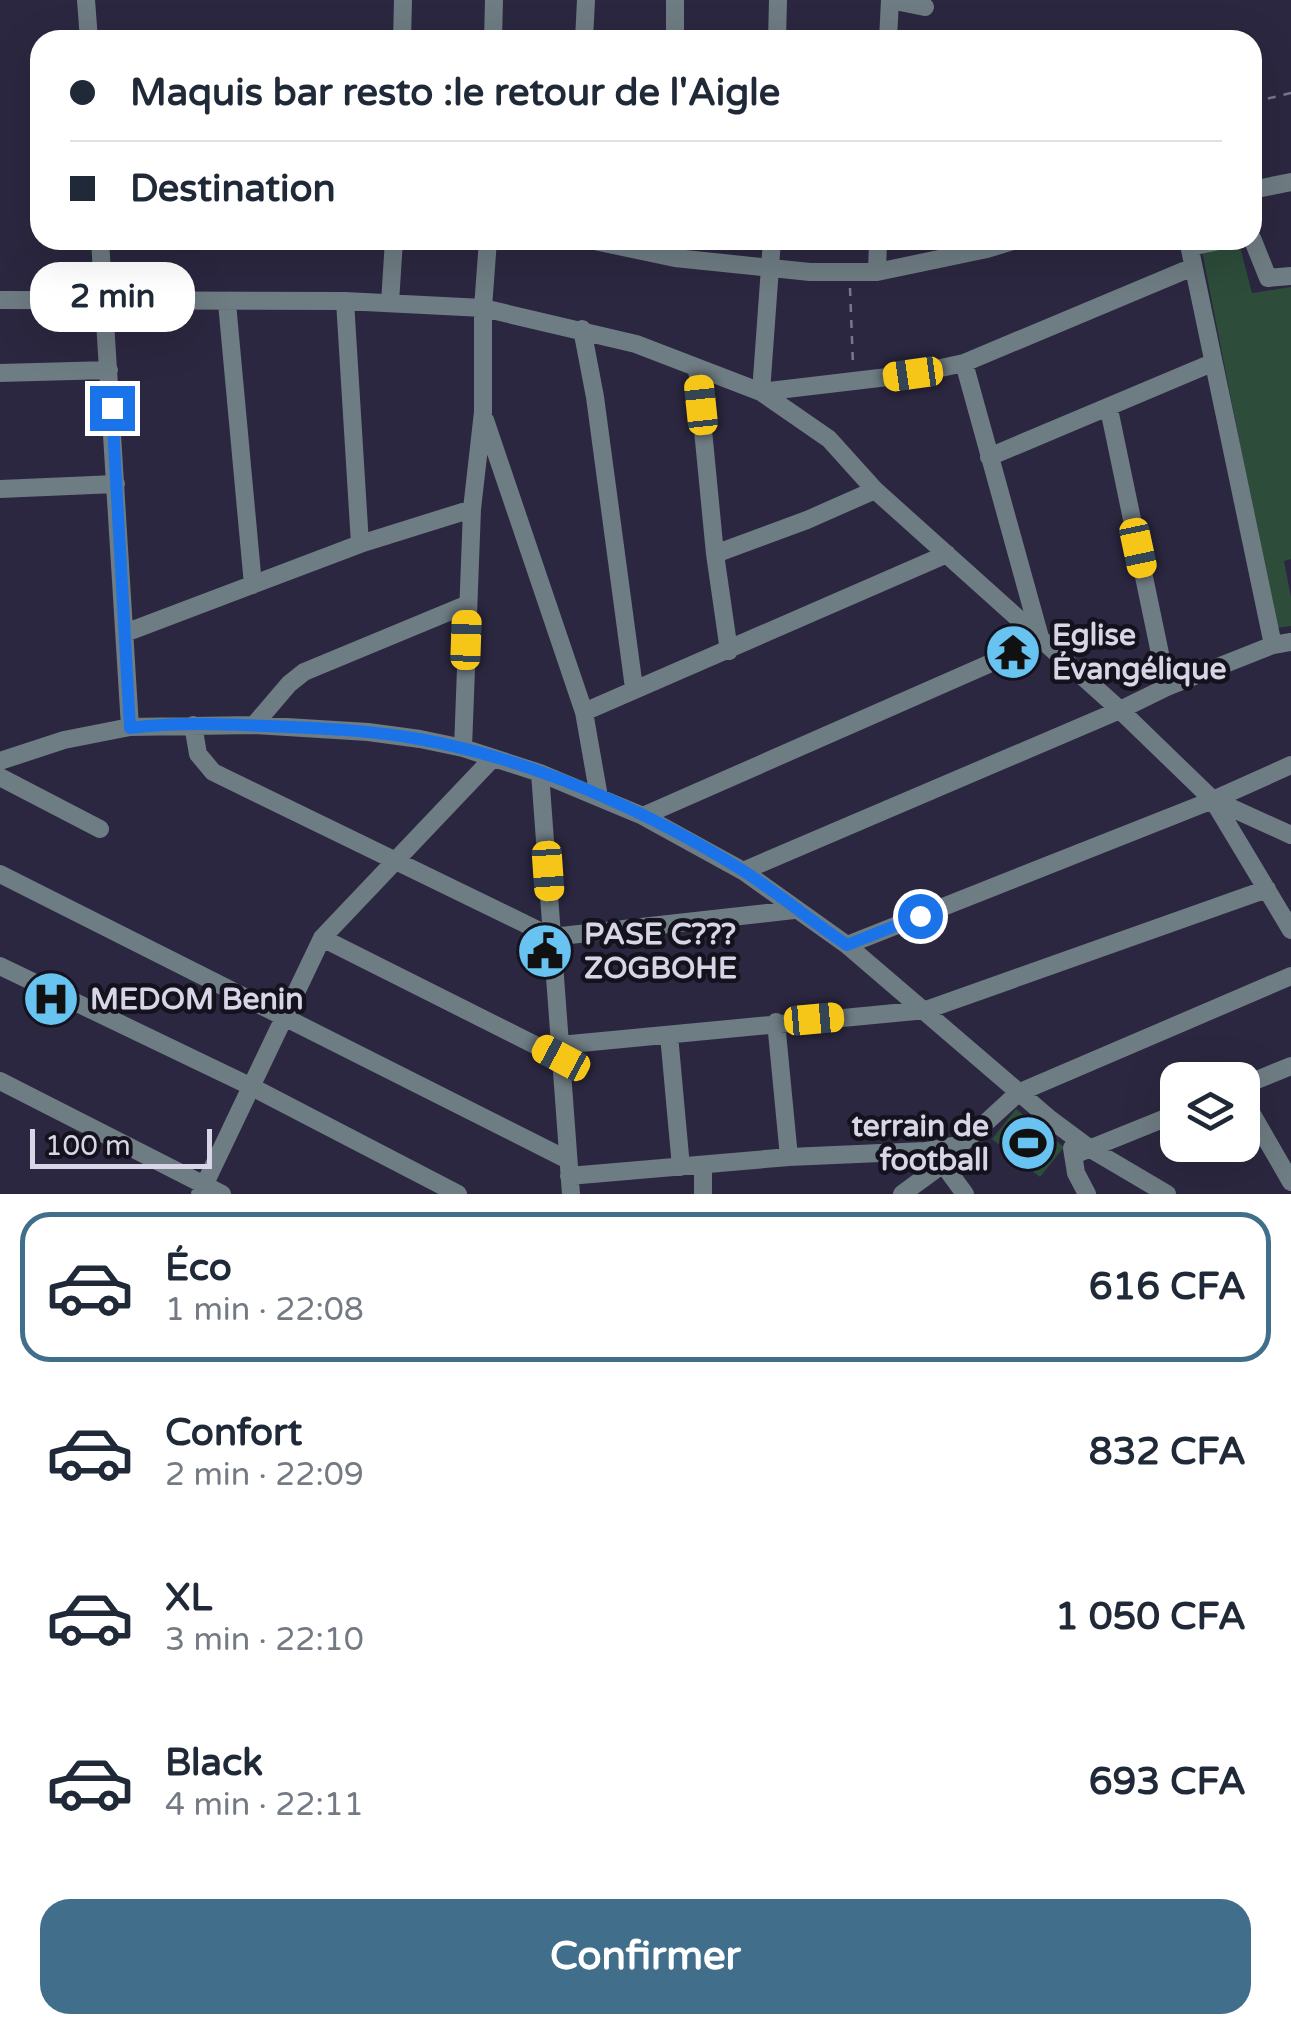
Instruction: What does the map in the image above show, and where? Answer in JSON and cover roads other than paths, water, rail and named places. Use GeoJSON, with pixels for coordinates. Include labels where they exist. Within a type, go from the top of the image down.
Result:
{"type":"FeatureCollection","features":[{"type":"Feature","properties":{"kind":"street"},"geometry":{"type":"LineString","coordinates":[[86,0],[88,30]]}},
{"type":"Feature","properties":{"kind":"street"},"geometry":{"type":"LineString","coordinates":[[402,30],[403,0]]}},
{"type":"Feature","properties":{"kind":"street"},"geometry":{"type":"LineString","coordinates":[[493,30],[494,0]]}},
{"type":"Feature","properties":{"kind":"street"},"geometry":{"type":"LineString","coordinates":[[584,30],[586,0]]}},
{"type":"Feature","properties":{"kind":"street"},"geometry":{"type":"LineString","coordinates":[[674,0],[675,30]]}},
{"type":"Feature","properties":{"kind":"street"},"geometry":{"type":"LineString","coordinates":[[777,30],[778,0]]}},
{"type":"Feature","properties":{"kind":"street"},"geometry":{"type":"LineString","coordinates":[[888,30],[890,0],[926,7]]}},
{"type":"Feature","properties":{"kind":"street"},"geometry":{"type":"LineString","coordinates":[[1262,188],[1291,182]]}},
{"type":"Feature","properties":{"kind":"street"},"geometry":{"type":"LineString","coordinates":[[100,250],[130,728]]}},
{"type":"Feature","properties":{"kind":"street"},"geometry":{"type":"LineString","coordinates":[[390,303],[393,250]]}},
{"type":"Feature","properties":{"kind":"street"},"geometry":{"type":"LineString","coordinates":[[463,748],[472,509],[483,412],[487,250]]}},
{"type":"Feature","properties":{"kind":"street"},"geometry":{"type":"LineString","coordinates":[[680,250],[771,270],[877,272],[967,250]]}},
{"type":"Feature","properties":{"kind":"street"},"geometry":{"type":"LineString","coordinates":[[762,392],[772,250]]}},
{"type":"Feature","properties":{"kind":"street"},"geometry":{"type":"LineString","coordinates":[[877,272],[878,250]]}},
{"type":"Feature","properties":{"kind":"street"},"geometry":{"type":"LineString","coordinates":[[743,871],[1167,687],[1282,644],[1212,362],[1190,250]]}},
{"type":"Feature","properties":{"kind":"street"},"geometry":{"type":"LineString","coordinates":[[1257,250],[1268,278],[1291,276]]}},
{"type":"Feature","properties":{"kind":"street"},"geometry":{"type":"LineString","coordinates":[[762,392],[853,382],[964,363],[1193,267]]}},
{"type":"Feature","properties":{"kind":"street"},"geometry":{"type":"LineString","coordinates":[[0,300],[344,301],[483,308],[636,344],[762,392],[829,438],[875,490],[1120,710],[1213,800],[1291,930]]}},
{"type":"Feature","properties":{"kind":"street"},"geometry":{"type":"LineString","coordinates":[[344,301],[360,544]]}},
{"type":"Feature","properties":{"kind":"street"},"geometry":{"type":"LineString","coordinates":[[227,303],[253,586]]}},
{"type":"Feature","properties":{"kind":"street"},"geometry":{"type":"LineString","coordinates":[[582,329],[634,688]]}},
{"type":"Feature","properties":{"kind":"street"},"geometry":{"type":"LineString","coordinates":[[989,457],[1212,362]]}},
{"type":"Feature","properties":{"kind":"street"},"geometry":{"type":"LineString","coordinates":[[964,363],[1042,640]]}},
{"type":"Feature","properties":{"kind":"street"},"geometry":{"type":"LineString","coordinates":[[697,368],[715,554],[729,651]]}},
{"type":"Feature","properties":{"kind":"street"},"geometry":{"type":"LineString","coordinates":[[0,373],[109,370]]}},
{"type":"Feature","properties":{"kind":"street"},"geometry":{"type":"LineString","coordinates":[[1109,409],[1167,687]]}},
{"type":"Feature","properties":{"kind":"street"},"geometry":{"type":"LineString","coordinates":[[483,412],[584,712],[599,797]]}},
{"type":"Feature","properties":{"kind":"street"},"geometry":{"type":"LineString","coordinates":[[0,490],[116,484]]}},
{"type":"Feature","properties":{"kind":"street"},"geometry":{"type":"LineString","coordinates":[[715,554],[875,490]]}},
{"type":"Feature","properties":{"kind":"street"},"geometry":{"type":"LineString","coordinates":[[125,633],[360,544],[472,509]]}},
{"type":"Feature","properties":{"kind":"street"},"geometry":{"type":"LineString","coordinates":[[584,712],[948,554]]}},
{"type":"Feature","properties":{"kind":"street"},"geometry":{"type":"LineString","coordinates":[[254,726],[288,684],[304,672],[468,604]]}},
{"type":"Feature","properties":{"kind":"street"},"geometry":{"type":"LineString","coordinates":[[643,816],[1042,640]]}},
{"type":"Feature","properties":{"kind":"street"},"geometry":{"type":"LineString","coordinates":[[193,725],[198,754],[213,772],[552,937],[794,910]]}},
{"type":"Feature","properties":{"kind":"street"},"geometry":{"type":"LineString","coordinates":[[0,761],[64,740],[130,728],[254,726],[368,732],[463,748],[540,773],[643,816],[743,871],[847,945],[926,1010],[1069,1133],[1081,1152],[1167,1194]]}},
{"type":"Feature","properties":{"kind":"street"},"geometry":{"type":"LineString","coordinates":[[203,1189],[322,938],[493,758]]}},
{"type":"Feature","properties":{"kind":"street"},"geometry":{"type":"LineString","coordinates":[[847,945],[1213,800],[1291,765]]}},
{"type":"Feature","properties":{"kind":"street"},"geometry":{"type":"LineString","coordinates":[[540,773],[569,1177]]}},
{"type":"Feature","properties":{"kind":"street"},"geometry":{"type":"LineString","coordinates":[[0,777],[100,829]]}},
{"type":"Feature","properties":{"kind":"street"},"geometry":{"type":"LineString","coordinates":[[1213,800],[1291,835]]}},
{"type":"Feature","properties":{"kind":"street"},"geometry":{"type":"LineString","coordinates":[[0,874],[284,1017],[569,1177],[789,1157],[926,1151],[957,1145],[1018,1093],[1291,976]]}},
{"type":"Feature","properties":{"kind":"street"},"geometry":{"type":"LineString","coordinates":[[322,938],[560,1052],[776,1022],[926,1010],[1268,889]]}},
{"type":"Feature","properties":{"kind":"street"},"geometry":{"type":"LineString","coordinates":[[0,966],[252,1087],[458,1194]]}},
{"type":"Feature","properties":{"kind":"street"},"geometry":{"type":"LineString","coordinates":[[776,1022],[789,1157]]}},
{"type":"Feature","properties":{"kind":"street"},"geometry":{"type":"LineString","coordinates":[[669,1035],[682,1167]]}},
{"type":"Feature","properties":{"kind":"street"},"geometry":{"type":"LineString","coordinates":[[1260,1079],[1291,1066]]}},
{"type":"Feature","properties":{"kind":"street"},"geometry":{"type":"LineString","coordinates":[[0,1080],[203,1189],[222,1194]]}},
{"type":"Feature","properties":{"kind":"street"},"geometry":{"type":"LineString","coordinates":[[1081,1152],[1160,1120]]}},
{"type":"Feature","properties":{"kind":"street"},"geometry":{"type":"LineString","coordinates":[[1260,1128],[1291,1182]]}},
{"type":"Feature","properties":{"kind":"street"},"geometry":{"type":"LineString","coordinates":[[926,1151],[942,1164],[965,1194]]}},
{"type":"Feature","properties":{"kind":"street"},"geometry":{"type":"LineString","coordinates":[[1081,1152],[1076,1173],[1088,1194]]}},
{"type":"Feature","properties":{"kind":"street"},"geometry":{"type":"LineString","coordinates":[[902,1194],[942,1164]]}},
{"type":"Feature","properties":{"kind":"street"},"geometry":{"type":"LineString","coordinates":[[703,1166],[703,1194]]}},
{"type":"Feature","properties":{"kind":"place","name":"Eglise Évangélique"},"geometry":{"type":"Point","coordinates":[1013,652]}},
{"type":"Feature","properties":{"kind":"place","name":"PASE C??? ZOGBOHE"},"geometry":{"type":"Point","coordinates":[545,951]}},
{"type":"Feature","properties":{"kind":"place","name":"MEDOM Benin"},"geometry":{"type":"Point","coordinates":[51,999]}},
{"type":"Feature","properties":{"kind":"place","name":"terrain de football"},"geometry":{"type":"Point","coordinates":[1028,1143]}}]}
